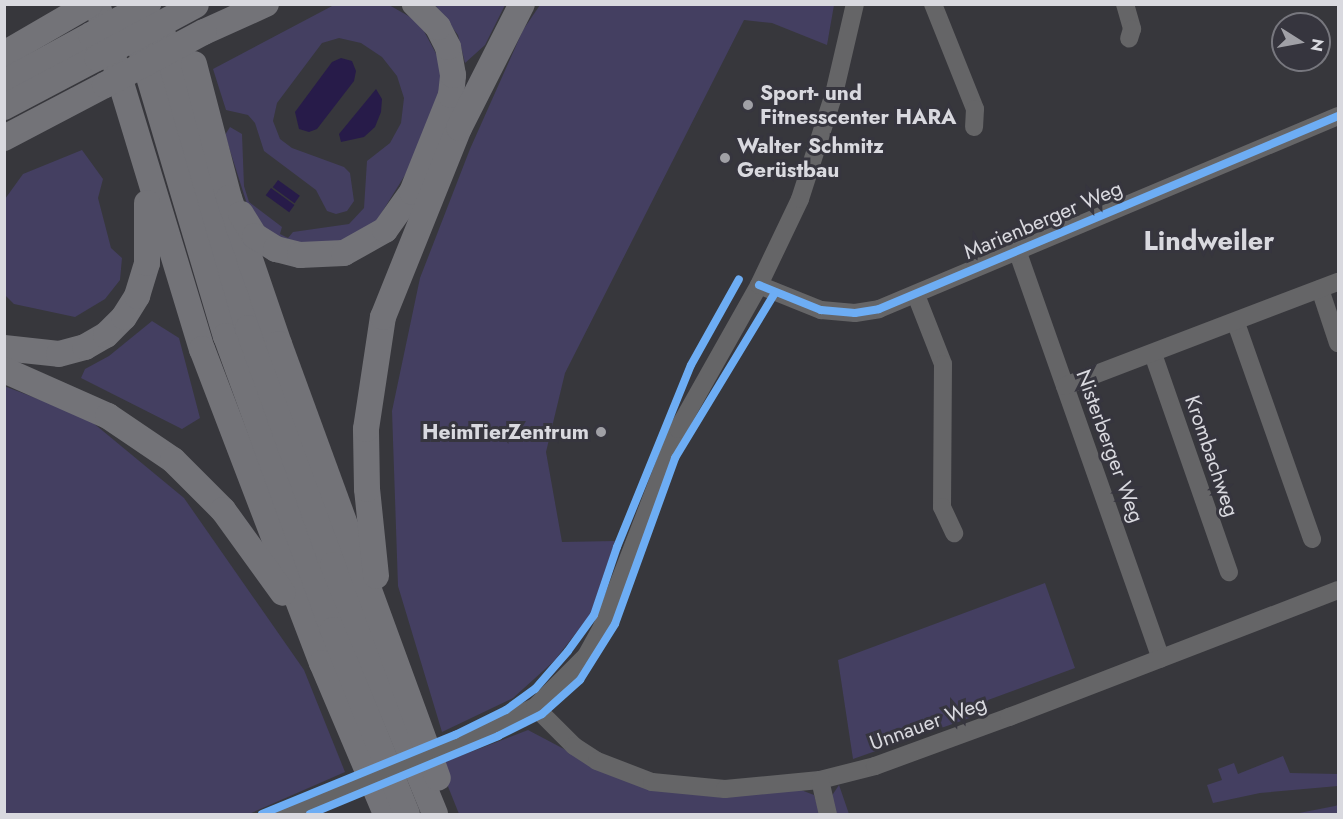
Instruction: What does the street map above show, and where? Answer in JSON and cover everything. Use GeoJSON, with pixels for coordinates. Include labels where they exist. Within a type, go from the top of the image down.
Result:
{"type":"FeatureCollection","features":[{"type":"Feature","properties":{"kind":"highway"},"geometry":{"type":"LineString","coordinates":[[127,4],[226,336],[333,630],[407,814]]}},
{"type":"Feature","properties":{"kind":"highway"},"geometry":{"type":"LineString","coordinates":[[4,108],[94,47],[148,4]]}},
{"type":"Feature","properties":{"kind":"highway"},"geometry":{"type":"LineString","coordinates":[[155,4],[248,328],[333,565],[435,814]]}},
{"type":"Feature","properties":{"kind":"highway"},"geometry":{"type":"LineString","coordinates":[[4,138],[204,32],[250,4]]}},
{"type":"Feature","properties":{"kind":"highway"},"geometry":{"type":"LineString","coordinates":[[204,32],[266,4]]}},
{"type":"Feature","properties":{"kind":"highway"},"geometry":{"type":"LineString","coordinates":[[194,64],[246,225],[276,249],[300,255],[344,253],[385,230],[400,212],[451,95],[453,75],[448,47],[438,27],[415,4]]}},
{"type":"Feature","properties":{"kind":"highway"},"geometry":{"type":"LineString","coordinates":[[402,678],[380,607],[372,552],[366,429],[372,376],[383,317],[424,209],[459,128],[522,4]]}},
{"type":"Feature","properties":{"kind":"highway"},"geometry":{"type":"LineString","coordinates":[[4,82],[94,47],[190,5],[194,64],[229,198],[451,814]]}},
{"type":"Feature","properties":{"kind":"highway"},"geometry":{"type":"LineString","coordinates":[[4,54],[42,30],[90,6],[202,350],[322,663],[386,814]]}},
{"type":"Feature","properties":{"kind":"highway"},"geometry":{"type":"LineString","coordinates":[[4,43],[42,30]]}},
{"type":"Feature","properties":{"kind":"highway"},"geometry":{"type":"LineString","coordinates":[[4,144],[38,120]]}},
{"type":"Feature","properties":{"kind":"highway"},"geometry":{"type":"LineString","coordinates":[[4,348],[59,354],[92,343],[124,317],[137,296],[147,263],[144,167]]}},
{"type":"Feature","properties":{"kind":"highway"},"geometry":{"type":"LineString","coordinates":[[4,370],[108,416],[173,460],[223,510],[261,559],[322,663]]}},
{"type":"Feature","properties":{"kind":"street"},"geometry":{"type":"LineString","coordinates":[[284,814],[458,743],[535,707],[586,656],[602,627],[678,429],[759,285],[800,199],[834,94],[855,4]]}},
{"type":"Feature","properties":{"kind":"street"},"geometry":{"type":"LineString","coordinates":[[933,4],[975,109],[974,128]]}},
{"type":"Feature","properties":{"kind":"street"},"geometry":{"type":"LineString","coordinates":[[1125,4],[1132,28],[1129,39]]}},
{"type":"Feature","properties":{"kind":"street","name":"Marienberger Weg"},"geometry":{"type":"LineString","coordinates":[[759,285],[805,306],[837,312],[879,309],[1338,116]]}},
{"type":"Feature","properties":{"kind":"street","name":"Nisterberger Weg"},"geometry":{"type":"LineString","coordinates":[[1017,250],[1161,658]]}},
{"type":"Feature","properties":{"kind":"street"},"geometry":{"type":"LineString","coordinates":[[1065,386],[1236,323],[1338,282]]}},
{"type":"Feature","properties":{"kind":"street"},"geometry":{"type":"LineString","coordinates":[[1320,289],[1338,343]]}},
{"type":"Feature","properties":{"kind":"street"},"geometry":{"type":"LineString","coordinates":[[916,295],[943,364],[942,507],[954,533]]}},
{"type":"Feature","properties":{"kind":"street"},"geometry":{"type":"LineString","coordinates":[[1236,323],[1312,539]]}},
{"type":"Feature","properties":{"kind":"street","name":"Krombachweg"},"geometry":{"type":"LineString","coordinates":[[1153,354],[1229,572]]}},
{"type":"Feature","properties":{"kind":"street","name":"Unnauer Weg"},"geometry":{"type":"LineString","coordinates":[[535,707],[574,746],[597,761],[652,782],[725,789],[820,780],[875,766],[1338,590]]}},
{"type":"Feature","properties":{"kind":"street"},"geometry":{"type":"LineString","coordinates":[[820,780],[828,814]]}},
{"type":"Feature","properties":{"kind":"shaded area"},"geometry":{"type":"Polygon","coordinates":[[[334,5],[389,5],[419,22],[439,59],[441,83],[435,110],[410,167],[374,225],[338,245],[293,245],[258,224],[247,204],[225,135],[230,127],[242,134],[244,186],[249,202],[282,227],[280,234],[288,238],[293,232],[349,224],[364,208],[367,161],[390,143],[401,123],[404,98],[397,76],[382,57],[361,43],[339,38],[322,43],[277,103],[273,121],[280,139],[292,148],[344,167],[350,173],[354,201],[347,211],[336,214],[327,211],[316,190],[264,151],[255,123],[248,115],[226,110],[213,69],[334,5]]]}},
{"type":"Feature","properties":{"kind":"shaded area"},"geometry":{"type":"Polygon","coordinates":[[[435,5],[505,5],[485,45],[465,63],[458,35],[435,5]]]}},
{"type":"Feature","properties":{"kind":"shaded area"},"geometry":{"type":"Polygon","coordinates":[[[540,5],[834,5],[827,45],[772,23],[744,20],[565,373],[546,452],[562,542],[615,541],[590,615],[554,661],[513,698],[442,732],[398,586],[392,411],[420,278],[470,149],[523,30],[540,5]]]}},
{"type":"Feature","properties":{"kind":"shaded area"},"geometry":{"type":"Polygon","coordinates":[[[341,58],[352,61],[356,71],[354,81],[317,129],[309,132],[299,129],[295,112],[332,62],[341,58]]]}},
{"type":"Feature","properties":{"kind":"shaded area"},"geometry":{"type":"Polygon","coordinates":[[[376,89],[382,99],[381,112],[375,127],[364,137],[341,142],[339,134],[376,89]]]}},
{"type":"Feature","properties":{"kind":"shaded area"},"geometry":{"type":"Polygon","coordinates":[[[82,150],[103,179],[98,198],[111,248],[122,258],[120,280],[105,299],[75,317],[14,304],[5,295],[5,199],[23,174],[82,150]]]}},
{"type":"Feature","properties":{"kind":"shaded area"},"geometry":{"type":"Polygon","coordinates":[[[278,180],[300,196],[295,203],[273,187],[278,180]]]}},
{"type":"Feature","properties":{"kind":"shaded area"},"geometry":{"type":"Polygon","coordinates":[[[271,188],[294,205],[289,212],[266,195],[271,188]]]}},
{"type":"Feature","properties":{"kind":"shaded area"},"geometry":{"type":"Polygon","coordinates":[[[152,321],[179,338],[200,418],[182,429],[81,378],[85,369],[109,356],[152,321]]]}},
{"type":"Feature","properties":{"kind":"shaded area"},"geometry":{"type":"Polygon","coordinates":[[[4,386],[86,417],[184,498],[304,670],[345,772],[249,814],[5,814],[4,386]]]}},
{"type":"Feature","properties":{"kind":"shaded area"},"geometry":{"type":"Polygon","coordinates":[[[1045,583],[1075,668],[988,700],[981,714],[853,759],[838,660],[1045,583]]]}},
{"type":"Feature","properties":{"kind":"shaded area"},"geometry":{"type":"Polygon","coordinates":[[[528,730],[617,777],[801,790],[814,795],[820,814],[459,814],[439,764],[528,730]]]}},
{"type":"Feature","properties":{"kind":"shaded area"},"geometry":{"type":"Polygon","coordinates":[[[1283,756],[1290,773],[1338,774],[1338,786],[1260,793],[1213,803],[1207,785],[1222,780],[1218,769],[1234,763],[1238,774],[1283,756]]]}},
{"type":"Feature","properties":{"kind":"shaded area"},"geometry":{"type":"Polygon","coordinates":[[[839,785],[849,814],[835,814],[831,797],[839,785]]]}},
{"type":"Feature","properties":{"kind":"shaded area"},"geometry":{"type":"Polygon","coordinates":[[[1338,805],[1338,814],[1294,814],[1335,806],[1338,805]]]}},
{"type":"Feature","properties":{"kind":"cycle path"},"geometry":{"type":"LineString","coordinates":[[759,285],[821,310],[855,313],[879,309],[1338,116]]}},
{"type":"Feature","properties":{"kind":"cycle path"},"geometry":{"type":"LineString","coordinates":[[262,814],[455,735],[506,710],[535,689],[568,651],[594,615],[617,547],[691,365],[739,279]]}},
{"type":"Feature","properties":{"kind":"cycle path"},"geometry":{"type":"LineString","coordinates":[[310,814],[498,736],[542,714],[580,680],[615,624],[675,458],[775,293]]}},
{"type":"Feature","properties":{"kind":"place","name":"Sport- und Fitnesscenter HARA"},"geometry":{"type":"Point","coordinates":[748,105]}},
{"type":"Feature","properties":{"kind":"place","name":"Walter Schmitz Gerüstbau"},"geometry":{"type":"Point","coordinates":[725,158]}},
{"type":"Feature","properties":{"kind":"place","name":"HeimTierZentrum"},"geometry":{"type":"Point","coordinates":[601,432]}},
{"type":"Feature","properties":{"kind":"district","name":"Lindweiler"},"geometry":{"type":"Point","coordinates":[1209,241]}}]}
